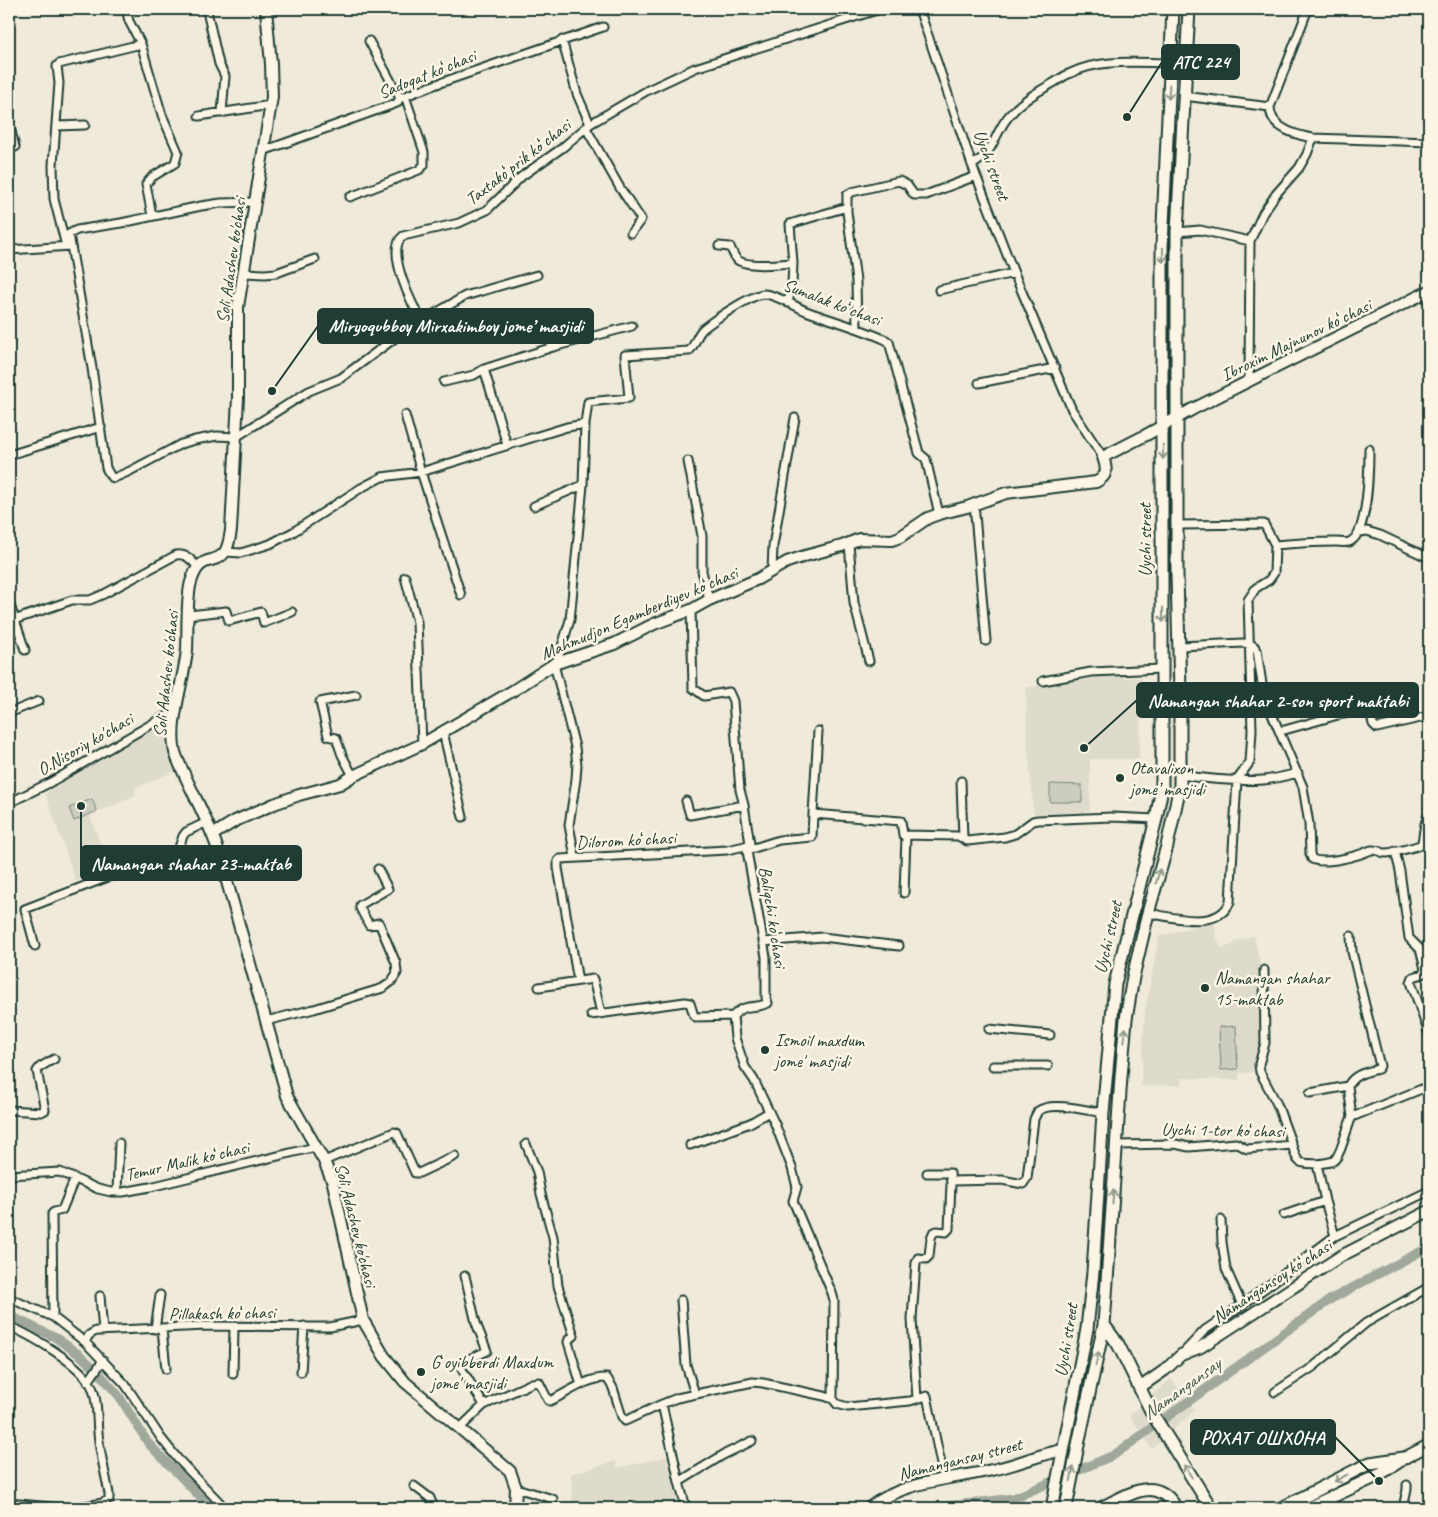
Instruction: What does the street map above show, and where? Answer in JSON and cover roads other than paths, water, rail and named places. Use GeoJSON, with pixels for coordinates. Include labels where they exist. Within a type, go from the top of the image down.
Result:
{"type":"FeatureCollection","features":[{"type":"Feature","properties":{"kind":"main road","name":"Uychi street"},"geometry":{"type":"LineString","coordinates":[[1052,1508],[1087,1329],[1093,1272],[1102,1113],[1115,984],[1156,820],[1162,788],[1162,246],[1173,9]]}},
{"type":"Feature","properties":{"kind":"main road","name":"Uychi street"},"geometry":{"type":"LineString","coordinates":[[1066,1508],[1104,1325],[1126,1019],[1133,977],[1180,786],[1180,646],[1177,575],[1177,232],[1189,9]]}},
{"type":"Feature","properties":{"kind":"main road"},"geometry":{"type":"LineString","coordinates":[[1104,1325],[1118,1344],[1152,1413],[1211,1508]]}},
{"type":"Feature","properties":{"kind":"main road"},"geometry":{"type":"LineString","coordinates":[[1079,1375],[1093,1378]]}},
{"type":"Feature","properties":{"kind":"main road"},"geometry":{"type":"LineString","coordinates":[[1282,1508],[1370,1463],[1404,1458]]}},
{"type":"Feature","properties":{"kind":"main road"},"geometry":{"type":"LineString","coordinates":[[1308,1508],[1377,1476],[1404,1458]]}},
{"type":"Feature","properties":{"kind":"main road"},"geometry":{"type":"LineString","coordinates":[[1102,1508],[1142,1490],[1153,1489],[1162,1492],[1172,1501],[1176,1508]]}},
{"type":"Feature","properties":{"kind":"street"},"geometry":{"type":"LineString","coordinates":[[126,9],[131,26],[142,44],[166,127],[178,152],[175,163],[152,177],[146,184],[152,216]]}},
{"type":"Feature","properties":{"kind":"street","name":"Soli Adashev ko'chasi"},"geometry":{"type":"LineString","coordinates":[[225,552],[231,530],[236,436],[238,307],[271,105],[271,64],[266,9]]}},
{"type":"Feature","properties":{"kind":"street","name":"Taxtakoʻprik koʻchasi"},"geometry":{"type":"LineString","coordinates":[[422,322],[415,311],[400,269],[397,245],[400,238],[408,234],[460,223],[487,210],[522,176],[562,148],[588,126],[648,90],[695,68],[880,9]]}},
{"type":"Feature","properties":{"kind":"street","name":"Uychi street"},"geometry":{"type":"LineString","coordinates":[[919,9],[976,176],[1014,274],[1072,410],[1103,457]]}},
{"type":"Feature","properties":{"kind":"street"},"geometry":{"type":"LineString","coordinates":[[1308,9],[1270,107],[1270,113],[1276,124],[1295,134],[1313,138],[1429,142]]}},
{"type":"Feature","properties":{"kind":"street"},"geometry":{"type":"LineString","coordinates":[[207,11],[219,64],[225,76],[222,113]]}},
{"type":"Feature","properties":{"kind":"street","name":"Sadoqat koʻchasi"},"geometry":{"type":"LineString","coordinates":[[263,151],[397,103],[402,97],[603,27]]}},
{"type":"Feature","properties":{"kind":"street"},"geometry":{"type":"LineString","coordinates":[[562,40],[588,126],[620,188],[640,218],[640,222],[631,233]]}},
{"type":"Feature","properties":{"kind":"street"},"geometry":{"type":"LineString","coordinates":[[350,197],[419,170],[424,165],[424,152],[402,97],[368,41]]}},
{"type":"Feature","properties":{"kind":"street"},"geometry":{"type":"LineString","coordinates":[[142,44],[57,65],[59,83],[53,165],[54,199],[69,246],[101,427],[106,468],[109,475],[114,478],[181,444],[217,436],[236,436],[309,391],[341,378],[407,329],[465,296],[537,275]]}},
{"type":"Feature","properties":{"kind":"street"},"geometry":{"type":"LineString","coordinates":[[972,164],[986,155],[998,130],[1014,110],[1032,94],[1072,72],[1095,65],[1170,63]]}},
{"type":"Feature","properties":{"kind":"street"},"geometry":{"type":"LineString","coordinates":[[1184,96],[1270,107]]}},
{"type":"Feature","properties":{"kind":"street"},"geometry":{"type":"LineString","coordinates":[[199,116],[271,105]]}},
{"type":"Feature","properties":{"kind":"street"},"geometry":{"type":"LineString","coordinates":[[9,123],[15,147],[9,150]]}},
{"type":"Feature","properties":{"kind":"street"},"geometry":{"type":"LineString","coordinates":[[57,126],[85,125]]}},
{"type":"Feature","properties":{"kind":"street"},"geometry":{"type":"LineString","coordinates":[[1249,381],[1250,241],[1262,213],[1299,168],[1313,138]]}},
{"type":"Feature","properties":{"kind":"street"},"geometry":{"type":"LineString","coordinates":[[857,328],[856,281],[846,195],[888,182],[898,181],[906,185],[914,195],[926,195],[976,176]]}},
{"type":"Feature","properties":{"kind":"street"},"geometry":{"type":"LineString","coordinates":[[69,246],[70,234],[77,230],[221,203],[256,202]]}},
{"type":"Feature","properties":{"kind":"street"},"geometry":{"type":"LineString","coordinates":[[788,303],[792,284],[793,263],[790,224],[847,207]]}},
{"type":"Feature","properties":{"kind":"street"},"geometry":{"type":"LineString","coordinates":[[1177,232],[1200,230],[1250,241]]}},
{"type":"Feature","properties":{"kind":"street"},"geometry":{"type":"LineString","coordinates":[[9,250],[69,246]]}},
{"type":"Feature","properties":{"kind":"street"},"geometry":{"type":"LineString","coordinates":[[719,246],[730,247],[735,258],[740,262],[793,263]]}},
{"type":"Feature","properties":{"kind":"street"},"geometry":{"type":"LineString","coordinates":[[243,273],[276,273],[315,259]]}},
{"type":"Feature","properties":{"kind":"street"},"geometry":{"type":"LineString","coordinates":[[939,290],[1014,274]]}},
{"type":"Feature","properties":{"kind":"street","name":"Ibroxim Majnunov koʻchasi"},"geometry":{"type":"LineString","coordinates":[[1178,417],[1429,291]]}},
{"type":"Feature","properties":{"kind":"street","name":"Sumalak koʻchasi"},"geometry":{"type":"LineString","coordinates":[[554,664],[558,659],[570,620],[583,485],[585,424],[590,401],[629,398],[625,355],[689,350],[693,347],[698,335],[706,327],[756,295],[772,295],[889,342],[916,445],[920,456],[926,459],[939,514]]}},
{"type":"Feature","properties":{"kind":"street"},"geometry":{"type":"LineString","coordinates":[[444,382],[474,375],[484,369],[552,347],[632,326]]}},
{"type":"Feature","properties":{"kind":"street"},"geometry":{"type":"LineString","coordinates":[[979,383],[1055,368]]}},
{"type":"Feature","properties":{"kind":"street"},"geometry":{"type":"LineString","coordinates":[[484,369],[507,445]]}},
{"type":"Feature","properties":{"kind":"street"},"geometry":{"type":"LineString","coordinates":[[405,415],[460,595]]}},
{"type":"Feature","properties":{"kind":"street"},"geometry":{"type":"LineString","coordinates":[[1103,457],[1146,436],[1178,417]]}},
{"type":"Feature","properties":{"kind":"street"},"geometry":{"type":"LineString","coordinates":[[772,571],[773,546],[795,418]]}},
{"type":"Feature","properties":{"kind":"street"},"geometry":{"type":"LineString","coordinates":[[14,620],[72,600],[90,600],[176,555],[182,554],[186,556],[198,566],[204,561],[221,556],[225,552],[241,553],[270,544],[293,532],[361,488],[382,477],[421,472],[566,427],[585,424]]}},
{"type":"Feature","properties":{"kind":"street"},"geometry":{"type":"LineString","coordinates":[[9,455],[101,427]]}},
{"type":"Feature","properties":{"kind":"street"},"geometry":{"type":"LineString","coordinates":[[1275,545],[1346,542],[1353,540],[1360,532],[1365,504],[1369,470],[1369,449]]}},
{"type":"Feature","properties":{"kind":"street","name":"Mahmudjon Egamberdiyev koʻchasi"},"geometry":{"type":"LineString","coordinates":[[214,834],[235,821],[274,804],[340,784],[422,744],[514,690],[554,664],[614,644],[654,624],[691,610],[709,600],[750,583],[787,562],[849,544],[859,539],[892,540],[900,537],[928,518],[1006,493],[1096,482],[1106,475],[1107,469],[1103,457]]}},
{"type":"Feature","properties":{"kind":"street"},"geometry":{"type":"LineString","coordinates":[[688,461],[702,536],[702,571],[709,600]]}},
{"type":"Feature","properties":{"kind":"street"},"geometry":{"type":"LineString","coordinates":[[534,506],[583,485]]}},
{"type":"Feature","properties":{"kind":"street"},"geometry":{"type":"LineString","coordinates":[[974,503],[986,641]]}},
{"type":"Feature","properties":{"kind":"street"},"geometry":{"type":"LineString","coordinates":[[1148,913],[1175,918],[1210,919],[1216,918],[1228,908],[1230,902],[1237,780],[1250,762],[1252,731],[1248,600],[1256,588],[1269,580],[1274,574],[1275,545],[1264,524],[1177,525]]}},
{"type":"Feature","properties":{"kind":"street"},"geometry":{"type":"LineString","coordinates":[[1360,532],[1367,531],[1380,535],[1429,558]]}},
{"type":"Feature","properties":{"kind":"street"},"geometry":{"type":"LineString","coordinates":[[849,544],[854,603],[869,661]]}},
{"type":"Feature","properties":{"kind":"street","name":"Soli Adashev ko'chasi"},"geometry":{"type":"LineString","coordinates":[[198,566],[190,586],[186,652],[174,727],[176,753],[214,834],[286,1096],[324,1161],[333,1183],[363,1320],[384,1356],[405,1382],[510,1471],[516,1488]]}},
{"type":"Feature","properties":{"kind":"street"},"geometry":{"type":"LineString","coordinates":[[405,577],[417,622],[422,744]]}},
{"type":"Feature","properties":{"kind":"street"},"geometry":{"type":"LineString","coordinates":[[9,606],[25,650]]}},
{"type":"Feature","properties":{"kind":"street"},"geometry":{"type":"LineString","coordinates":[[189,615],[226,610],[229,621],[260,612],[264,623],[292,612]]}},
{"type":"Feature","properties":{"kind":"street","name":"Baliqchi koʻchasi"},"geometry":{"type":"LineString","coordinates":[[691,610],[693,688],[704,696],[727,691],[730,693],[733,701],[740,790],[750,844],[747,851],[766,958],[766,998],[768,1003],[743,1008],[733,1016]]}},
{"type":"Feature","properties":{"kind":"street"},"geometry":{"type":"LineString","coordinates":[[1180,646],[1249,644],[1255,646],[1265,698],[1281,731],[1303,786],[1307,805],[1310,854],[1312,858],[1322,861],[1337,859],[1371,850],[1380,850],[1384,854],[1421,845],[1423,842],[1424,824],[1429,815]]}},
{"type":"Feature","properties":{"kind":"street"},"geometry":{"type":"LineString","coordinates":[[554,664],[575,747],[577,765],[568,826],[575,857]]}},
{"type":"Feature","properties":{"kind":"street"},"geometry":{"type":"LineString","coordinates":[[1043,681],[1071,674],[1098,671],[1162,669]]}},
{"type":"Feature","properties":{"kind":"street"},"geometry":{"type":"LineString","coordinates":[[353,776],[336,738],[328,736],[320,702],[356,695]]}},
{"type":"Feature","properties":{"kind":"street"},"geometry":{"type":"LineString","coordinates":[[9,713],[39,701]]}},
{"type":"Feature","properties":{"kind":"street","name":"O.Nisoriy ko'chasi"},"geometry":{"type":"LineString","coordinates":[[9,803],[176,712]]}},
{"type":"Feature","properties":{"kind":"street"},"geometry":{"type":"LineString","coordinates":[[1281,731],[1354,712],[1370,712],[1373,724],[1377,728],[1429,716]]}},
{"type":"Feature","properties":{"kind":"street"},"geometry":{"type":"LineString","coordinates":[[818,731],[813,814],[901,821],[903,835],[906,836],[904,893]]}},
{"type":"Feature","properties":{"kind":"street"},"geometry":{"type":"LineString","coordinates":[[443,732],[463,817]]}},
{"type":"Feature","properties":{"kind":"street"},"geometry":{"type":"LineString","coordinates":[[1180,774],[1213,780],[1264,780],[1298,773]]}},
{"type":"Feature","properties":{"kind":"street"},"geometry":{"type":"LineString","coordinates":[[961,781],[963,838]]}},
{"type":"Feature","properties":{"kind":"street"},"geometry":{"type":"LineString","coordinates":[[686,801],[690,815],[744,805]]}},
{"type":"Feature","properties":{"kind":"street","name":"Dilorom koʻchasi"},"geometry":{"type":"LineString","coordinates":[[578,981],[558,862],[560,859],[727,850],[746,846],[751,849],[779,840],[812,838],[813,814]]}},
{"type":"Feature","properties":{"kind":"street"},"geometry":{"type":"LineString","coordinates":[[906,836],[958,836],[967,840],[1005,837],[1015,834],[1033,821],[1038,820],[1112,817],[1156,820]]}},
{"type":"Feature","properties":{"kind":"street"},"geometry":{"type":"LineString","coordinates":[[35,946],[25,909],[178,850],[186,832],[207,822]]}},
{"type":"Feature","properties":{"kind":"street"},"geometry":{"type":"LineString","coordinates":[[1395,851],[1400,871],[1410,938],[1420,949],[1425,969],[1422,974],[1413,977],[1411,982],[1429,1034]]}},
{"type":"Feature","properties":{"kind":"street"},"geometry":{"type":"LineString","coordinates":[[266,1021],[383,988],[395,976],[398,968],[378,922],[369,925],[360,908],[360,905],[388,889],[378,869]]}},
{"type":"Feature","properties":{"kind":"street"},"geometry":{"type":"LineString","coordinates":[[1335,1236],[1324,1201],[1317,1164],[1332,1162],[1338,1157],[1346,1129],[1352,1117],[1348,1086],[1353,1078],[1378,1069],[1380,1066],[1352,952],[1352,936]]}},
{"type":"Feature","properties":{"kind":"street"},"geometry":{"type":"LineString","coordinates":[[763,942],[822,937],[899,946]]}},
{"type":"Feature","properties":{"kind":"street"},"geometry":{"type":"LineString","coordinates":[[1264,970],[1265,1043],[1259,1064],[1260,1072],[1277,1104],[1292,1144]]}},
{"type":"Feature","properties":{"kind":"street"},"geometry":{"type":"LineString","coordinates":[[539,988],[592,979],[600,1013]]}},
{"type":"Feature","properties":{"kind":"street"},"geometry":{"type":"LineString","coordinates":[[591,1015],[686,1002],[690,1004],[696,1017],[733,1016],[735,1038],[745,1067],[754,1080],[770,1112],[796,1180],[797,1187],[793,1201],[832,1293],[834,1311],[833,1399]]}},
{"type":"Feature","properties":{"kind":"street"},"geometry":{"type":"LineString","coordinates":[[989,1029],[1050,1034]]}},
{"type":"Feature","properties":{"kind":"street"},"geometry":{"type":"LineString","coordinates":[[9,1110],[41,1112],[45,1110],[38,1071],[40,1067],[54,1059]]}},
{"type":"Feature","properties":{"kind":"street"},"geometry":{"type":"LineString","coordinates":[[993,1066],[1048,1066]]}},
{"type":"Feature","properties":{"kind":"street"},"geometry":{"type":"LineString","coordinates":[[1310,1093],[1348,1086]]}},
{"type":"Feature","properties":{"kind":"street"},"geometry":{"type":"LineString","coordinates":[[1352,1117],[1429,1086]]}},
{"type":"Feature","properties":{"kind":"street"},"geometry":{"type":"LineString","coordinates":[[952,1181],[1002,1180],[1024,1184],[1034,1119],[1038,1111],[1046,1107],[1055,1106],[1102,1113]]}},
{"type":"Feature","properties":{"kind":"street"},"geometry":{"type":"LineString","coordinates":[[690,1146],[750,1123],[770,1112]]}},
{"type":"Feature","properties":{"kind":"street"},"geometry":{"type":"LineString","coordinates":[[324,1161],[394,1132],[397,1133],[415,1172],[419,1173],[455,1156]]}},
{"type":"Feature","properties":{"kind":"street"},"geometry":{"type":"LineString","coordinates":[[116,1192],[119,1143]]}},
{"type":"Feature","properties":{"kind":"street"},"geometry":{"type":"LineString","coordinates":[[526,1144],[537,1172],[553,1237],[558,1286],[574,1336],[568,1342],[581,1385]]}},
{"type":"Feature","properties":{"kind":"street","name":"Uychi 1-tor koʻchasi"},"geometry":{"type":"LineString","coordinates":[[1116,1145],[1167,1144],[1189,1147],[1236,1144],[1247,1148],[1292,1144],[1298,1160],[1302,1163],[1317,1164]]}},
{"type":"Feature","properties":{"kind":"street","name":"Temur Malik koʻchasi"},"geometry":{"type":"LineString","coordinates":[[9,1175],[60,1172],[98,1189],[116,1192],[150,1187],[315,1147]]}},
{"type":"Feature","properties":{"kind":"street"},"geometry":{"type":"LineString","coordinates":[[916,1399],[912,1319],[916,1260],[918,1258],[928,1258],[933,1233],[948,1231],[952,1181],[949,1173],[927,1173]]}},
{"type":"Feature","properties":{"kind":"street"},"geometry":{"type":"LineString","coordinates":[[53,1317],[52,1214],[62,1210],[75,1178]]}},
{"type":"Feature","properties":{"kind":"street"},"geometry":{"type":"LineString","coordinates":[[1181,1355],[1205,1330],[1335,1236],[1429,1191]]}},
{"type":"Feature","properties":{"kind":"street"},"geometry":{"type":"LineString","coordinates":[[1284,1215],[1324,1201]]}},
{"type":"Feature","properties":{"kind":"street","name":"Namangansoy koʻchasi"},"geometry":{"type":"LineString","coordinates":[[1139,1388],[1165,1370],[1181,1355],[1201,1348],[1341,1256],[1429,1211]]}},
{"type":"Feature","properties":{"kind":"street"},"geometry":{"type":"LineString","coordinates":[[1220,1220],[1226,1269],[1242,1305]]}},
{"type":"Feature","properties":{"kind":"street"},"geometry":{"type":"LineString","coordinates":[[465,1276],[476,1323],[487,1351],[462,1362],[460,1366],[484,1405]]}},
{"type":"Feature","properties":{"kind":"street"},"geometry":{"type":"LineString","coordinates":[[1275,1392],[1313,1367],[1366,1323],[1429,1287]]}},
{"type":"Feature","properties":{"kind":"street"},"geometry":{"type":"LineString","coordinates":[[160,1295],[159,1329],[166,1369]]}},
{"type":"Feature","properties":{"kind":"street"},"geometry":{"type":"LineString","coordinates":[[100,1296],[103,1331]]}},
{"type":"Feature","properties":{"kind":"street"},"geometry":{"type":"LineString","coordinates":[[9,1298],[53,1317],[85,1342],[101,1363],[125,1384],[147,1418],[177,1458],[225,1508]]}},
{"type":"Feature","properties":{"kind":"street"},"geometry":{"type":"LineString","coordinates":[[681,1300],[686,1365],[695,1394]]}},
{"type":"Feature","properties":{"kind":"street","name":"Pillakash koʻchasi"},"geometry":{"type":"LineString","coordinates":[[85,1342],[96,1331],[234,1327],[330,1327],[363,1320]]}},
{"type":"Feature","properties":{"kind":"street"},"geometry":{"type":"LineString","coordinates":[[9,1326],[64,1358],[92,1386],[99,1441],[110,1494],[106,1502],[73,1508]]}},
{"type":"Feature","properties":{"kind":"street"},"geometry":{"type":"LineString","coordinates":[[301,1372],[304,1326]]}},
{"type":"Feature","properties":{"kind":"street"},"geometry":{"type":"LineString","coordinates":[[233,1374],[234,1327]]}},
{"type":"Feature","properties":{"kind":"street"},"geometry":{"type":"LineString","coordinates":[[88,1381],[101,1363]]}},
{"type":"Feature","properties":{"kind":"street"},"geometry":{"type":"LineString","coordinates":[[459,1429],[484,1405],[535,1382],[540,1384],[549,1401],[581,1385],[601,1378],[607,1378],[613,1388],[625,1421],[677,1398],[753,1382],[833,1399],[837,1404],[848,1407],[927,1396],[944,1479]]}},
{"type":"Feature","properties":{"kind":"street"},"geometry":{"type":"LineString","coordinates":[[662,1404],[678,1482],[686,1508]]}},
{"type":"Feature","properties":{"kind":"street"},"geometry":{"type":"LineString","coordinates":[[678,1482],[723,1455],[752,1441]]}},
{"type":"Feature","properties":{"kind":"street"},"geometry":{"type":"LineString","coordinates":[[1404,1458],[1429,1445]]}},
{"type":"Feature","properties":{"kind":"street","name":"Namangansay street"},"geometry":{"type":"LineString","coordinates":[[869,1508],[887,1496],[905,1488],[1062,1453]]}},
{"type":"Feature","properties":{"kind":"street"},"geometry":{"type":"LineString","coordinates":[[1404,1508],[1403,1499],[1407,1491],[1407,1485]]}},
{"type":"Feature","properties":{"kind":"street"},"geometry":{"type":"LineString","coordinates":[[414,1486],[430,1498],[434,1508]]}},
{"type":"Feature","properties":{"kind":"street"},"geometry":{"type":"LineString","coordinates":[[515,1508],[516,1488],[553,1499]]}},
{"type":"Feature","properties":{"kind":"street"},"geometry":{"type":"LineString","coordinates":[[9,1503],[62,1508]]}},
{"type":"Feature","properties":{"kind":"waterway","name":"Namangansay"},"geometry":{"type":"LineString","coordinates":[[932,1508],[1014,1498],[1114,1455],[1331,1299],[1429,1247]]}},
{"type":"Feature","properties":{"kind":"waterway"},"geometry":{"type":"LineString","coordinates":[[9,1315],[56,1338],[80,1355],[98,1372],[119,1396],[148,1443],[211,1508]]}},
{"type":"Feature","properties":{"kind":"place","name":"ATC 224"},"geometry":{"type":"Point","coordinates":[1127,117]}},
{"type":"Feature","properties":{"kind":"place","name":"Miryoqubboy Mirxakimboy jome’ masjidi"},"geometry":{"type":"Point","coordinates":[272,391]}},
{"type":"Feature","properties":{"kind":"place","name":"Namangan shahar 2-son sport maktabi"},"geometry":{"type":"Point","coordinates":[1084,748]}},
{"type":"Feature","properties":{"kind":"place","name":"Otavalixon jome’ masjidi"},"geometry":{"type":"Point","coordinates":[1120,778]}},
{"type":"Feature","properties":{"kind":"place","name":"Namangan shahar 23-maktab"},"geometry":{"type":"Point","coordinates":[81,806]}},
{"type":"Feature","properties":{"kind":"place","name":"Namangan shahar 15-maktab"},"geometry":{"type":"Point","coordinates":[1205,988]}},
{"type":"Feature","properties":{"kind":"place","name":"Ismoil maxdum jome' masjidi"},"geometry":{"type":"Point","coordinates":[765,1050]}},
{"type":"Feature","properties":{"kind":"place","name":"Gʻoyibberdi Maxdum jome' masjidi"},"geometry":{"type":"Point","coordinates":[421,1372]}},
{"type":"Feature","properties":{"kind":"place","name":"РОХАТ ОШХОНА"},"geometry":{"type":"Point","coordinates":[1379,1481]}}]}
